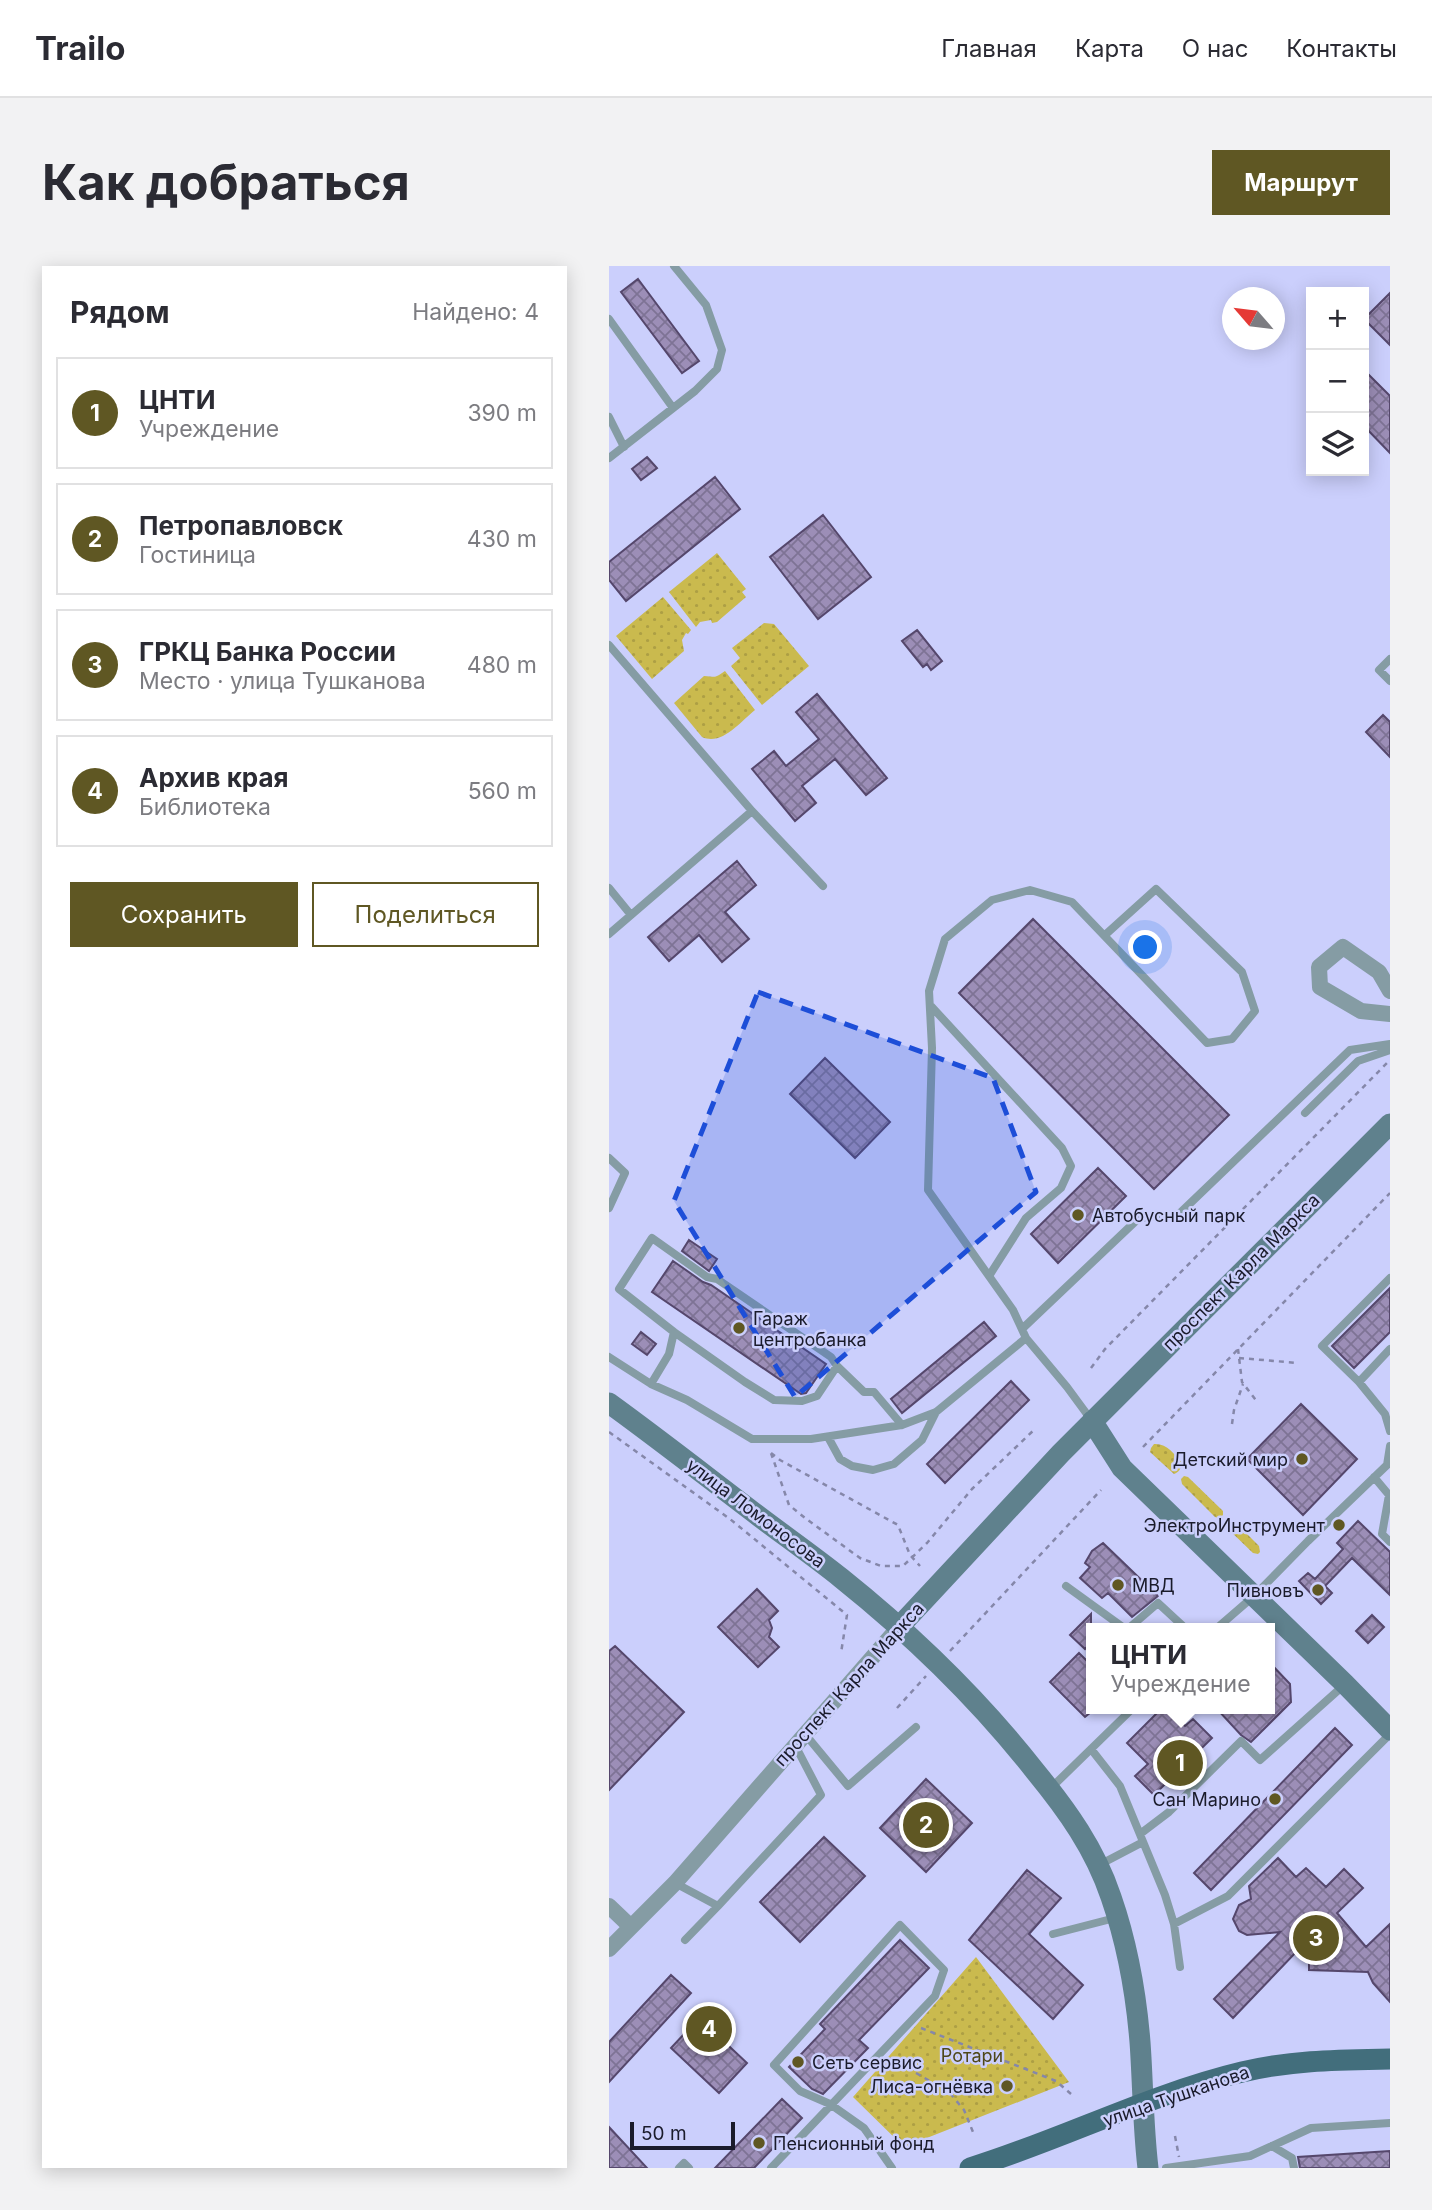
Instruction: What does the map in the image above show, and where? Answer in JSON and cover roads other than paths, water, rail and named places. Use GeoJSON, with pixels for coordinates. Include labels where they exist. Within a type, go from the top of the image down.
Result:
{"type":"FeatureCollection","features":[{"type":"Feature","properties":{"kind":"main road","name":"проспект Карла Маркса"},"geometry":{"type":"LineString","coordinates":[[899,1627],[1092,1421],[1390,1124]]}},
{"type":"Feature","properties":{"kind":"main road","name":"улица Ломоносова"},"geometry":{"type":"LineString","coordinates":[[609,1404],[840,1577],[899,1627],[994,1723],[1050,1789],[1087,1841],[1118,1917],[1130,1968],[1139,2033],[1149,2168]]}},
{"type":"Feature","properties":{"kind":"main road"},"geometry":{"type":"LineString","coordinates":[[1092,1421],[1122,1468],[1345,1684],[1390,1732]]}},
{"type":"Feature","properties":{"kind":"main road","name":"улица Тушканова"},"geometry":{"type":"LineString","coordinates":[[970,2168],[1215,2080],[1305,2061],[1390,2059]]}},
{"type":"Feature","properties":{"kind":"street"},"geometry":{"type":"LineString","coordinates":[[1390,991],[1379,972],[1343,947],[1319,967],[1319,987],[1361,1011],[1390,1014]]}},
{"type":"Feature","properties":{"kind":"street","name":"проспект Карла Маркса"},"geometry":{"type":"LineString","coordinates":[[609,1949],[675,1882],[899,1627]]}},
{"type":"Feature","properties":{"kind":"street"},"geometry":{"type":"LineString","coordinates":[[609,1906],[631,1927]]}},
{"type":"Feature","properties":{"kind":"lane"},"geometry":{"type":"LineString","coordinates":[[609,458],[695,391],[717,369],[722,349],[706,305],[674,266]]}},
{"type":"Feature","properties":{"kind":"lane"},"geometry":{"type":"LineString","coordinates":[[609,318],[673,408]]}},
{"type":"Feature","properties":{"kind":"lane"},"geometry":{"type":"LineString","coordinates":[[609,418],[624,447]]}},
{"type":"Feature","properties":{"kind":"lane"},"geometry":{"type":"LineString","coordinates":[[610,649],[752,811],[823,886]]}},
{"type":"Feature","properties":{"kind":"lane"},"geometry":{"type":"LineString","coordinates":[[1390,659],[1379,670],[1390,681]]}},
{"type":"Feature","properties":{"kind":"lane"},"geometry":{"type":"LineString","coordinates":[[609,934],[752,811]]}},
{"type":"Feature","properties":{"kind":"lane"},"geometry":{"type":"LineString","coordinates":[[609,888],[631,915]]}},
{"type":"Feature","properties":{"kind":"lane"},"geometry":{"type":"LineString","coordinates":[[1092,1421],[1025,1338],[1013,1310],[928,1190],[932,1048],[929,991],[945,939],[992,900],[1030,890],[1072,902],[1207,1043],[1232,1040],[1255,1011],[1242,972],[1156,889],[1105,935]]}},
{"type":"Feature","properties":{"kind":"lane"},"geometry":{"type":"LineString","coordinates":[[930,1004],[1062,1149],[1071,1166],[1061,1188],[1026,1218],[989,1276]]}},
{"type":"Feature","properties":{"kind":"lane"},"geometry":{"type":"LineString","coordinates":[[1022,1329],[1139,1218],[1178,1214],[1350,1050],[1390,1044]]}},
{"type":"Feature","properties":{"kind":"lane"},"geometry":{"type":"LineString","coordinates":[[1305,1113],[1358,1061],[1390,1050]]}},
{"type":"Feature","properties":{"kind":"lane"},"geometry":{"type":"LineString","coordinates":[[609,1158],[625,1173],[609,1208]]}},
{"type":"Feature","properties":{"kind":"lane"},"geometry":{"type":"LineString","coordinates":[[837,1366],[817,1396],[802,1401],[774,1400],[674,1332],[619,1289],[652,1238],[831,1357],[864,1392],[874,1392],[902,1425]]}},
{"type":"Feature","properties":{"kind":"lane"},"geometry":{"type":"LineString","coordinates":[[1390,1278],[1322,1346],[1359,1382],[1385,1414],[1390,1431]]}},
{"type":"Feature","properties":{"kind":"lane"},"geometry":{"type":"LineString","coordinates":[[651,1384],[669,1354],[674,1332]]}},
{"type":"Feature","properties":{"kind":"lane"},"geometry":{"type":"LineString","coordinates":[[609,1357],[651,1384],[687,1400],[752,1438],[811,1439],[902,1425],[936,1412],[1025,1338]]}},
{"type":"Feature","properties":{"kind":"lane"},"geometry":{"type":"LineString","coordinates":[[1359,1382],[1390,1349]]}},
{"type":"Feature","properties":{"kind":"lane"},"geometry":{"type":"LineString","coordinates":[[828,1437],[840,1459],[852,1466],[873,1470],[894,1464],[922,1440],[936,1412]]}},
{"type":"Feature","properties":{"kind":"lane"},"geometry":{"type":"LineString","coordinates":[[1223,1623],[1254,1596],[1387,1465],[1390,1446]]}},
{"type":"Feature","properties":{"kind":"lane"},"geometry":{"type":"LineString","coordinates":[[1374,1477],[1389,1494],[1382,1534],[1390,1542]]}},
{"type":"Feature","properties":{"kind":"lane"},"geometry":{"type":"LineString","coordinates":[[1066,1586],[1120,1623]]}},
{"type":"Feature","properties":{"kind":"lane"},"geometry":{"type":"LineString","coordinates":[[1133,1623],[1158,1603],[1180,1623]]}},
{"type":"Feature","properties":{"kind":"lane"},"geometry":{"type":"LineString","coordinates":[[1099,1865],[1142,1838],[1241,1741],[1261,1760],[1345,1684]]}},
{"type":"Feature","properties":{"kind":"lane"},"geometry":{"type":"LineString","coordinates":[[1050,1789],[1127,1714]]}},
{"type":"Feature","properties":{"kind":"lane"},"geometry":{"type":"LineString","coordinates":[[800,1739],[848,1787],[916,1727]]}},
{"type":"Feature","properties":{"kind":"lane"},"geometry":{"type":"LineString","coordinates":[[1174,1924],[1228,1896],[1390,1732]]}},
{"type":"Feature","properties":{"kind":"lane"},"geometry":{"type":"LineString","coordinates":[[685,1941],[821,1795],[800,1739]]}},
{"type":"Feature","properties":{"kind":"lane"},"geometry":{"type":"LineString","coordinates":[[1091,1749],[1120,1786],[1142,1838],[1174,1924],[1180,1968]]}},
{"type":"Feature","properties":{"kind":"lane"},"geometry":{"type":"LineString","coordinates":[[675,1882],[718,1906]]}},
{"type":"Feature","properties":{"kind":"lane"},"geometry":{"type":"LineString","coordinates":[[1053,1934],[1118,1917]]}},
{"type":"Feature","properties":{"kind":"lane"},"geometry":{"type":"LineString","coordinates":[[771,2168],[830,2104],[935,1996],[944,1970],[900,1925],[774,2065],[800,2091],[830,2104],[864,2128],[892,2168]]}},
{"type":"Feature","properties":{"kind":"lane"},"geometry":{"type":"LineString","coordinates":[[1166,2168],[1220,2164],[1250,2156],[1311,2129],[1390,2123]]}},
{"type":"Feature","properties":{"kind":"lane"},"geometry":{"type":"LineString","coordinates":[[1272,2146],[1292,2158],[1294,2168]]}},
{"type":"Feature","properties":{"kind":"lane"},"geometry":{"type":"LineString","coordinates":[[679,2168],[684,2163],[689,2168]]}},
{"type":"Feature","properties":{"kind":"place","name":"Автобусный парк"},"geometry":{"type":"Point","coordinates":[1078,1215]}},
{"type":"Feature","properties":{"kind":"place","name":"Гараж центробанка"},"geometry":{"type":"Point","coordinates":[739,1328]}},
{"type":"Feature","properties":{"kind":"place","name":"Детский мир"},"geometry":{"type":"Point","coordinates":[1302,1459]}},
{"type":"Feature","properties":{"kind":"place","name":"ЭлектроИнструмент"},"geometry":{"type":"Point","coordinates":[1339,1525]}},
{"type":"Feature","properties":{"kind":"place","name":"МВД"},"geometry":{"type":"Point","coordinates":[1118,1585]}},
{"type":"Feature","properties":{"kind":"place","name":"Пивновъ"},"geometry":{"type":"Point","coordinates":[1318,1590]}},
{"type":"Feature","properties":{"kind":"place","name":"ЦНТИ"},"geometry":{"type":"Point","coordinates":[1180,1763]}},
{"type":"Feature","properties":{"kind":"place","name":"Сан Марино"},"geometry":{"type":"Point","coordinates":[1275,1799]}},
{"type":"Feature","properties":{"kind":"place","name":"Петропавловск"},"geometry":{"type":"Point","coordinates":[926,1825]}},
{"type":"Feature","properties":{"kind":"place","name":"ГРКЦ Банка России"},"geometry":{"type":"Point","coordinates":[1316,1938]}},
{"type":"Feature","properties":{"kind":"place","name":"Архив края"},"geometry":{"type":"Point","coordinates":[709,2029]}},
{"type":"Feature","properties":{"kind":"place","name":"Сеть сервис"},"geometry":{"type":"Point","coordinates":[798,2062]}},
{"type":"Feature","properties":{"kind":"place","name":"Лиса-огнёвка"},"geometry":{"type":"Point","coordinates":[1007,2086]}},
{"type":"Feature","properties":{"kind":"place","name":"Пенсионный фонд"},"geometry":{"type":"Point","coordinates":[759,2143]}},
{"type":"Feature","properties":{"kind":"park label","name":"Ротари"},"geometry":{"type":"Point","coordinates":[972,2055]}}]}
